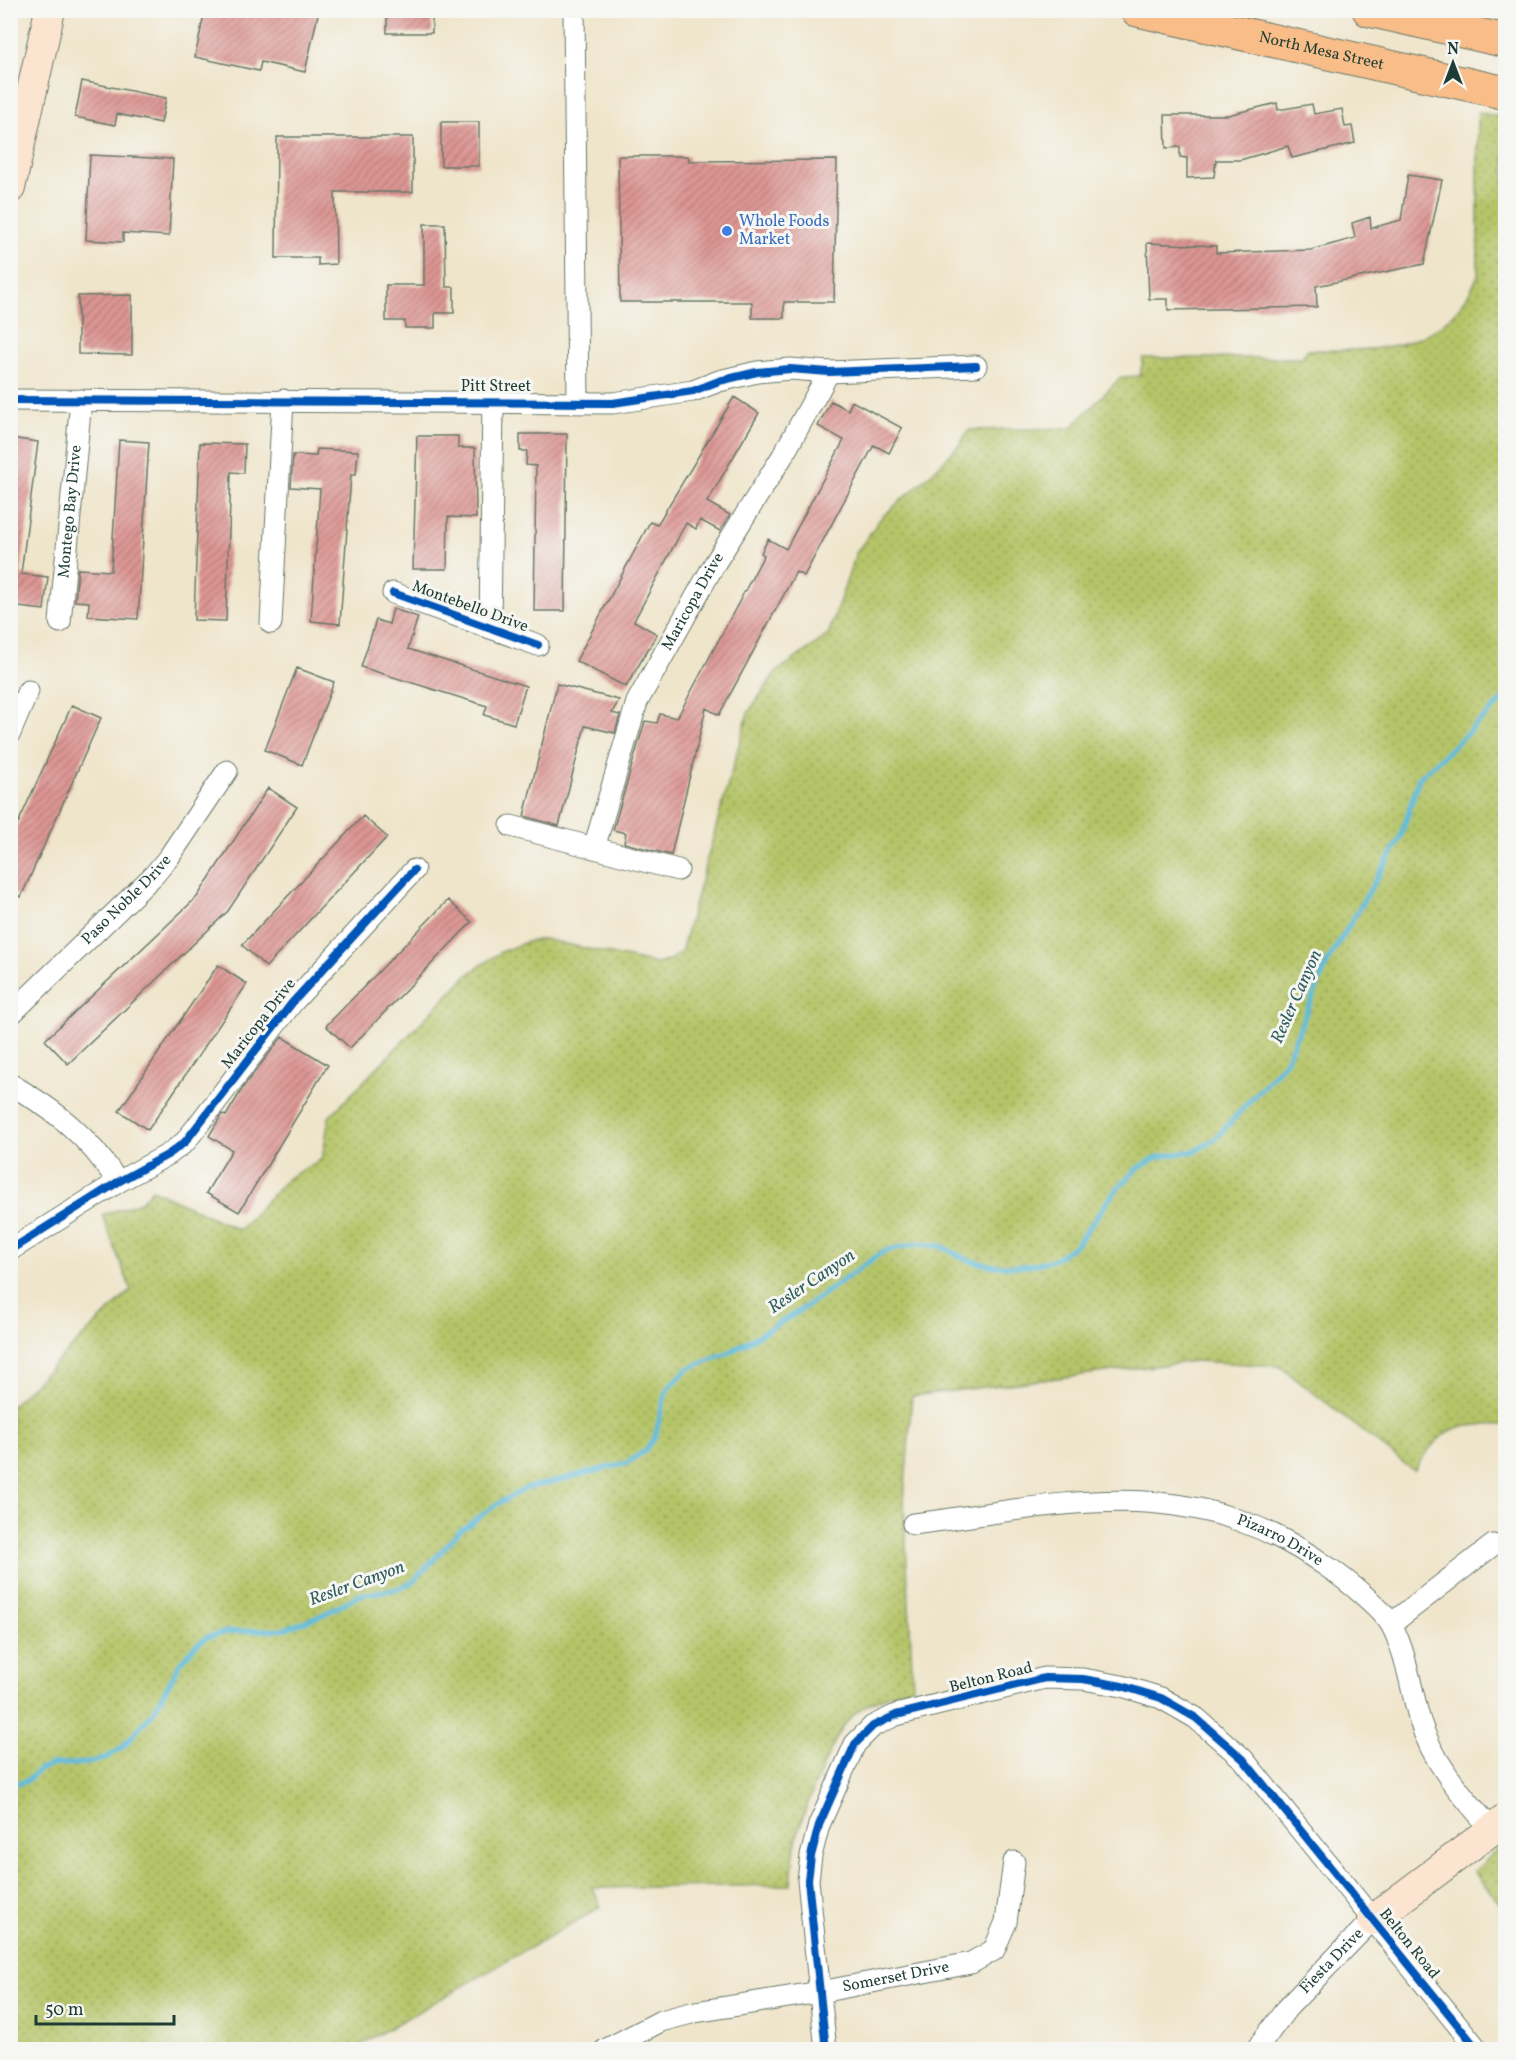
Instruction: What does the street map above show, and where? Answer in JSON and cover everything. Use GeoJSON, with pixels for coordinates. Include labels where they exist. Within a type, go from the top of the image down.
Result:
{"type":"FeatureCollection","features":[{"type":"Feature","properties":{"kind":"main road"},"geometry":{"type":"LineString","coordinates":[[10,188],[50,10]]}},
{"type":"Feature","properties":{"kind":"main road","name":"North Mesa Street"},"geometry":{"type":"LineString","coordinates":[[1137,10],[1506,93]]}},
{"type":"Feature","properties":{"kind":"main road"},"geometry":{"type":"LineString","coordinates":[[1369,10],[1506,41]]}},
{"type":"Feature","properties":{"kind":"main road","name":"Fiesta Drive"},"geometry":{"type":"LineString","coordinates":[[1372,1920],[1499,1825]]}},
{"type":"Feature","properties":{"kind":"street"},"geometry":{"type":"LineString","coordinates":[[574,10],[578,401]]}},
{"type":"Feature","properties":{"kind":"street","name":"Pitt Street"},"geometry":{"type":"LineString","coordinates":[[10,400],[578,401],[613,403],[655,399],[693,391],[719,381],[757,372],[790,369],[829,372],[976,366]]}},
{"type":"Feature","properties":{"kind":"street","name":"Maricopa Drive"},"geometry":{"type":"LineString","coordinates":[[594,848],[636,702],[715,563],[782,457],[829,372]]}},
{"type":"Feature","properties":{"kind":"street","name":"Montego Bay Drive"},"geometry":{"type":"LineString","coordinates":[[60,622],[81,400]]}},
{"type":"Feature","properties":{"kind":"street"},"geometry":{"type":"LineString","coordinates":[[271,623],[283,400]]}},
{"type":"Feature","properties":{"kind":"street","name":"Montebello Drive"},"geometry":{"type":"LineString","coordinates":[[490,628],[493,401]]}},
{"type":"Feature","properties":{"kind":"street","name":"Montebello Drive"},"geometry":{"type":"LineString","coordinates":[[393,593],[538,645]]}},
{"type":"Feature","properties":{"kind":"street"},"geometry":{"type":"LineString","coordinates":[[10,733],[28,691]]}},
{"type":"Feature","properties":{"kind":"street","name":"Paso Noble Drive"},"geometry":{"type":"LineString","coordinates":[[10,1015],[154,875],[170,857],[227,771]]}},
{"type":"Feature","properties":{"kind":"street"},"geometry":{"type":"LineString","coordinates":[[511,826],[678,870]]}},
{"type":"Feature","properties":{"kind":"street","name":"Maricopa Drive"},"geometry":{"type":"LineString","coordinates":[[10,1250],[118,1182],[170,1154],[185,1142],[292,1003],[414,870]]}},
{"type":"Feature","properties":{"kind":"street"},"geometry":{"type":"LineString","coordinates":[[10,1084],[58,1113],[79,1131],[118,1182]]}},
{"type":"Feature","properties":{"kind":"street","name":"Pizarro Drive"},"geometry":{"type":"LineString","coordinates":[[914,1524],[1105,1499],[1154,1500],[1204,1509],[1237,1518],[1308,1553],[1349,1582],[1391,1624],[1404,1658],[1421,1723],[1443,1774],[1499,1825]]}},
{"type":"Feature","properties":{"kind":"street"},"geometry":{"type":"LineString","coordinates":[[1391,1624],[1493,1545]]}},
{"type":"Feature","properties":{"kind":"street","name":"Belton Road"},"geometry":{"type":"LineString","coordinates":[[826,2049],[808,1880],[819,1825],[855,1744],[873,1726],[896,1715],[1045,1678],[1083,1679],[1122,1686],[1161,1698],[1196,1718],[1243,1758],[1478,2049]]}},
{"type":"Feature","properties":{"kind":"street","name":"Somerset Drive"},"geometry":{"type":"LineString","coordinates":[[605,2049],[633,2034],[673,2018],[971,1963],[994,1950],[1006,1922],[1014,1862]]}},
{"type":"Feature","properties":{"kind":"street","name":"Fiesta Drive"},"geometry":{"type":"LineString","coordinates":[[1256,2049],[1287,2008],[1372,1920]]}},
{"type":"Feature","properties":{"kind":"green space"},"geometry":{"type":"Polygon","coordinates":[[[1478,112],[1505,118],[1505,1425],[1473,1425],[1451,1431],[1433,1445],[1414,1471],[1279,1366],[1195,1361],[912,1396],[904,1501],[913,1687],[880,1699],[857,1711],[843,1727],[817,1780],[803,1819],[795,1848],[791,1885],[593,1888],[601,1907],[353,2049],[11,2050],[11,1406],[131,1290],[102,1215],[141,1202],[152,1189],[239,1230],[288,1178],[322,1159],[329,1117],[467,975],[501,952],[526,942],[544,939],[656,964],[668,961],[681,952],[748,713],[775,673],[828,635],[856,553],[881,518],[934,471],[960,444],[969,430],[1071,428],[1121,377],[1140,376],[1143,358],[1301,358],[1307,350],[1360,350],[1384,347],[1408,342],[1429,333],[1448,320],[1464,301],[1478,275],[1478,112]]]}},
{"type":"Feature","properties":{"kind":"green space"},"geometry":{"type":"Polygon","coordinates":[[[1505,1842],[1505,1910],[1474,1872],[1505,1842]]]}},
{"type":"Feature","properties":{"kind":"building"},"geometry":{"type":"Polygon","coordinates":[[[205,10],[319,10],[305,72],[261,62],[259,71],[195,57],[205,10]]]}},
{"type":"Feature","properties":{"kind":"building"},"geometry":{"type":"Polygon","coordinates":[[[387,10],[432,10],[432,33],[387,33],[387,10]]]}},
{"type":"Feature","properties":{"kind":"building"},"geometry":{"type":"Polygon","coordinates":[[[82,81],[166,98],[161,123],[117,114],[115,125],[75,117],[82,81]]]}},
{"type":"Feature","properties":{"kind":"building"},"geometry":{"type":"Polygon","coordinates":[[[1277,103],[1278,110],[1312,104],[1314,114],[1342,109],[1345,127],[1352,126],[1355,143],[1292,158],[1288,146],[1240,160],[1216,160],[1214,177],[1187,178],[1187,158],[1180,157],[1180,147],[1166,148],[1165,115],[1228,115],[1277,103]]]}},
{"type":"Feature","properties":{"kind":"building"},"geometry":{"type":"Polygon","coordinates":[[[441,122],[479,122],[479,166],[441,166],[441,122]]]}},
{"type":"Feature","properties":{"kind":"building"},"geometry":{"type":"Polygon","coordinates":[[[277,137],[413,137],[413,192],[335,192],[336,264],[318,265],[318,258],[276,258],[277,137]]]}},
{"type":"Feature","properties":{"kind":"building"},"geometry":{"type":"Polygon","coordinates":[[[90,155],[173,159],[169,236],[123,233],[123,242],[86,240],[90,155]]]}},
{"type":"Feature","properties":{"kind":"building","name":"Whole Foods Market"},"geometry":{"type":"Polygon","coordinates":[[[618,156],[688,156],[689,161],[837,160],[834,302],[784,302],[784,318],[752,318],[752,302],[620,302],[618,156]]]}},
{"type":"Feature","properties":{"kind":"building"},"geometry":{"type":"Polygon","coordinates":[[[1408,175],[1442,180],[1424,264],[1316,286],[1317,307],[1168,310],[1168,299],[1149,299],[1147,243],[1216,246],[1216,253],[1311,250],[1355,238],[1352,223],[1370,217],[1371,228],[1401,220],[1408,175]]]}},
{"type":"Feature","properties":{"kind":"building"},"geometry":{"type":"Polygon","coordinates":[[[424,224],[445,224],[446,287],[454,287],[454,313],[435,313],[435,328],[405,328],[405,321],[386,321],[386,285],[424,285],[424,224]]]}},
{"type":"Feature","properties":{"kind":"building"},"geometry":{"type":"Polygon","coordinates":[[[132,295],[132,355],[78,354],[78,296],[132,295]]]}},
{"type":"Feature","properties":{"kind":"building"},"geometry":{"type":"Polygon","coordinates":[[[734,397],[759,413],[707,502],[730,515],[720,531],[700,520],[696,529],[686,523],[634,621],[657,634],[626,687],[576,661],[650,522],[657,525],[734,397]]]}},
{"type":"Feature","properties":{"kind":"building"},"geometry":{"type":"Polygon","coordinates":[[[831,401],[848,410],[852,401],[902,428],[889,453],[874,445],[804,576],[796,572],[719,715],[706,708],[671,855],[624,843],[626,833],[613,830],[645,721],[657,723],[660,714],[677,718],[764,555],[761,553],[768,539],[786,549],[844,440],[818,426],[831,401]]]}},
{"type":"Feature","properties":{"kind":"building"},"geometry":{"type":"Polygon","coordinates":[[[520,434],[567,434],[565,611],[534,611],[536,466],[526,465],[527,451],[520,451],[520,434]]]}},
{"type":"Feature","properties":{"kind":"building"},"geometry":{"type":"Polygon","coordinates":[[[417,436],[458,436],[458,448],[475,448],[476,518],[448,517],[447,569],[413,569],[417,436]]]}},
{"type":"Feature","properties":{"kind":"building"},"geometry":{"type":"Polygon","coordinates":[[[10,438],[38,442],[21,574],[48,577],[44,610],[10,606],[10,438]]]}},
{"type":"Feature","properties":{"kind":"building"},"geometry":{"type":"Polygon","coordinates":[[[119,440],[149,442],[138,619],[88,616],[89,602],[75,601],[78,569],[111,571],[119,440]]]}},
{"type":"Feature","properties":{"kind":"building"},"geometry":{"type":"Polygon","coordinates":[[[200,443],[245,444],[244,473],[231,472],[226,621],[194,620],[200,443]]]}},
{"type":"Feature","properties":{"kind":"building"},"geometry":{"type":"Polygon","coordinates":[[[317,449],[358,451],[356,475],[351,475],[340,624],[311,621],[320,489],[291,487],[293,455],[316,456],[317,449]]]}},
{"type":"Feature","properties":{"kind":"building"},"geometry":{"type":"Polygon","coordinates":[[[393,609],[418,617],[408,649],[526,686],[514,724],[484,715],[487,706],[361,667],[376,620],[389,624],[393,609]]]}},
{"type":"Feature","properties":{"kind":"building"},"geometry":{"type":"Polygon","coordinates":[[[297,668],[334,682],[302,765],[265,750],[297,668]]]}},
{"type":"Feature","properties":{"kind":"building"},"geometry":{"type":"Polygon","coordinates":[[[557,684],[619,700],[612,713],[620,715],[615,733],[585,726],[559,826],[524,816],[557,684]]]}},
{"type":"Feature","properties":{"kind":"building"},"geometry":{"type":"Polygon","coordinates":[[[72,705],[101,718],[21,897],[10,892],[10,841],[72,705]]]}},
{"type":"Feature","properties":{"kind":"building"},"geometry":{"type":"Polygon","coordinates":[[[268,788],[297,807],[228,911],[68,1064],[45,1040],[197,897],[268,788]]]}},
{"type":"Feature","properties":{"kind":"building"},"geometry":{"type":"Polygon","coordinates":[[[363,816],[387,837],[266,967],[242,945],[363,816]]]}},
{"type":"Feature","properties":{"kind":"building"},"geometry":{"type":"Polygon","coordinates":[[[448,900],[472,922],[350,1048],[326,1026],[448,900]]]}},
{"type":"Feature","properties":{"kind":"building"},"geometry":{"type":"Polygon","coordinates":[[[218,965],[247,984],[148,1130],[119,1111],[218,965]]]}},
{"type":"Feature","properties":{"kind":"building"},"geometry":{"type":"Polygon","coordinates":[[[282,1037],[328,1065],[239,1212],[206,1193],[232,1150],[209,1136],[222,1114],[226,1116],[244,1086],[282,1037]]]}},
{"type":"Feature","properties":{"kind":"waterway","name":"Resler Canyon"},"geometry":{"type":"LineString","coordinates":[[10,1785],[27,1781],[39,1770],[51,1765],[88,1763],[106,1758],[122,1748],[154,1711],[181,1662],[195,1646],[207,1637],[228,1632],[284,1629],[322,1615],[360,1595],[397,1589],[413,1582],[460,1531],[497,1504],[527,1488],[627,1463],[645,1451],[655,1437],[666,1391],[687,1369],[730,1352],[798,1312],[884,1251],[915,1244],[941,1246],[967,1260],[994,1266],[1025,1266],[1053,1260],[1076,1245],[1116,1190],[1138,1168],[1158,1157],[1195,1151],[1215,1139],[1286,1061],[1328,961],[1400,839],[1419,778],[1506,697]]}},
{"type":"Feature","properties":{"kind":"cycle path"},"geometry":{"type":"LineString","coordinates":[[10,400],[613,403],[693,391],[719,381],[757,372],[790,369],[829,372],[976,366]]}},
{"type":"Feature","properties":{"kind":"cycle path"},"geometry":{"type":"LineString","coordinates":[[393,593],[538,645]]}},
{"type":"Feature","properties":{"kind":"cycle path"},"geometry":{"type":"LineString","coordinates":[[10,1250],[118,1182],[169,1154],[185,1142],[292,1003],[414,870]]}},
{"type":"Feature","properties":{"kind":"cycle path"},"geometry":{"type":"LineString","coordinates":[[826,2050],[808,1880],[819,1825],[855,1744],[873,1726],[896,1715],[1045,1678],[1083,1679],[1122,1686],[1161,1698],[1196,1718],[1243,1759],[1478,2050]]}},
{"type":"Feature","properties":{"kind":"place","name":"Whole Foods Market"},"geometry":{"type":"Point","coordinates":[727,231]}}]}
